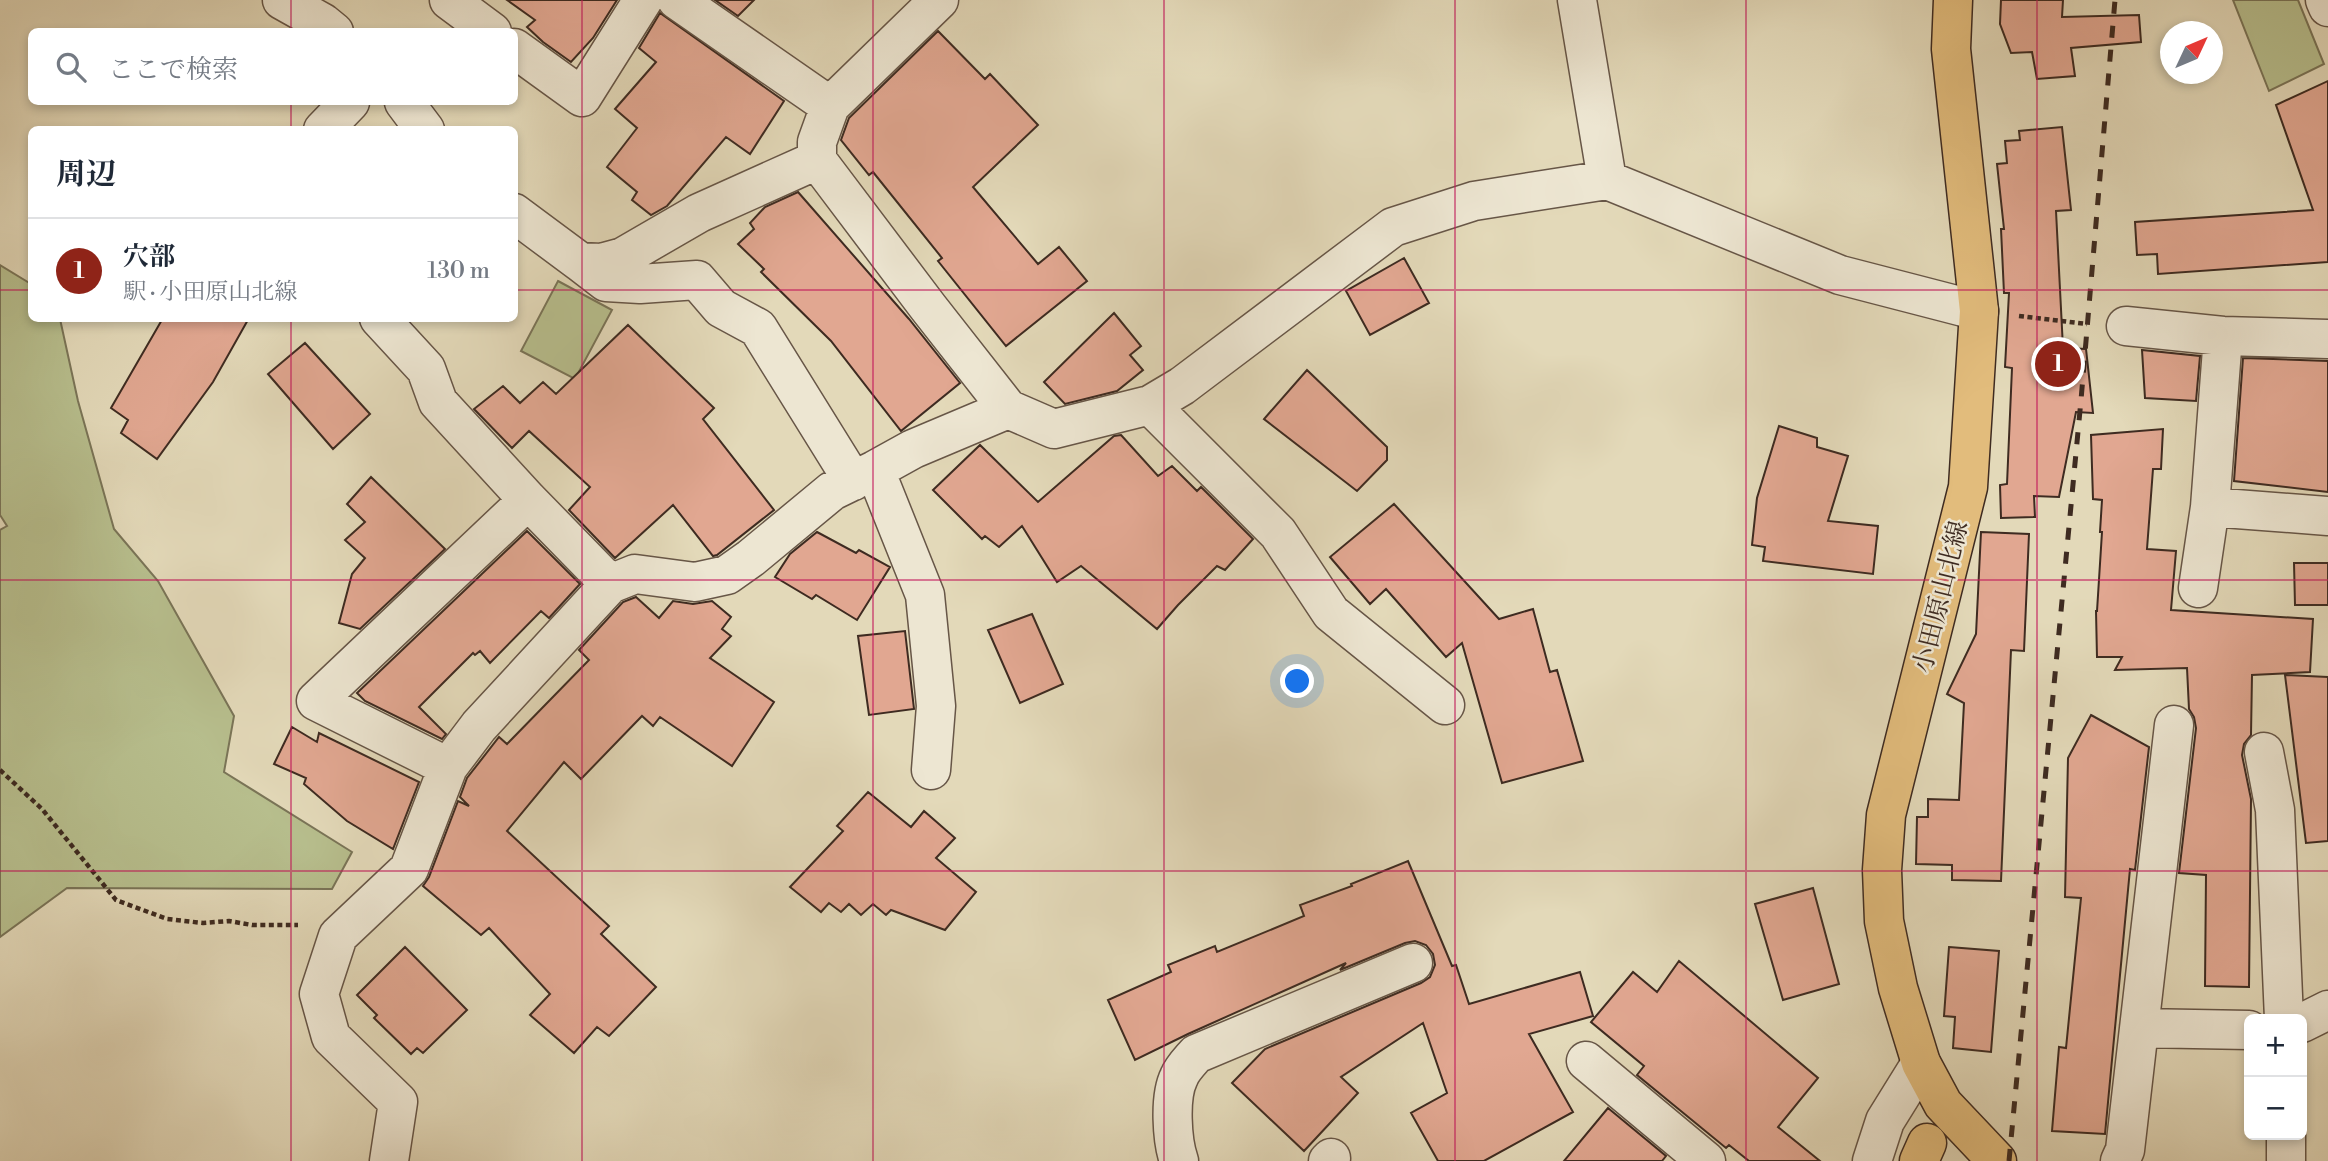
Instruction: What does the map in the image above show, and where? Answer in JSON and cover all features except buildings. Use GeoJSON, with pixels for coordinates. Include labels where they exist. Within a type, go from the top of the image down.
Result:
{"type":"FeatureCollection","features":[{"type":"Feature","properties":{"kind":"main road","name":"小田原山北線"},"geometry":{"type":"LineString","coordinates":[[1953,0],[1951,48],[1979,311],[1968,487],[1886,815],[1882,870],[1884,921],[1898,988],[1921,1063],[1943,1104],[1997,1161]]}},
{"type":"Feature","properties":{"kind":"street"},"geometry":{"type":"LineString","coordinates":[[282,0],[329,28]]}},
{"type":"Feature","properties":{"kind":"street"},"geometry":{"type":"LineString","coordinates":[[449,0],[487,28]]}},
{"type":"Feature","properties":{"kind":"street"},"geometry":{"type":"LineString","coordinates":[[518,51],[582,97],[643,0]]}},
{"type":"Feature","properties":{"kind":"street"},"geometry":{"type":"LineString","coordinates":[[677,0],[830,106]]}},
{"type":"Feature","properties":{"kind":"street"},"geometry":{"type":"LineString","coordinates":[[939,0],[830,106],[817,142],[817,160],[1008,409],[1054,429],[1150,405],[1182,386],[1393,227],[1474,201],[1607,180],[1840,275],[1979,311]]}},
{"type":"Feature","properties":{"kind":"street"},"geometry":{"type":"LineString","coordinates":[[1577,0],[1607,180]]}},
{"type":"Feature","properties":{"kind":"street"},"geometry":{"type":"LineString","coordinates":[[2325,0],[2328,7]]}},
{"type":"Feature","properties":{"kind":"street"},"geometry":{"type":"LineString","coordinates":[[327,126],[347,105]]}},
{"type":"Feature","properties":{"kind":"street"},"geometry":{"type":"LineString","coordinates":[[406,105],[422,126]]}},
{"type":"Feature","properties":{"kind":"street"},"geometry":{"type":"LineString","coordinates":[[580,262],[601,263],[623,257],[699,213],[817,160]]}},
{"type":"Feature","properties":{"kind":"street"},"geometry":{"type":"LineString","coordinates":[[518,216],[606,282],[640,284],[697,280],[721,308],[758,328],[864,476],[925,595],[936,706],[931,770]]}},
{"type":"Feature","properties":{"kind":"street"},"geometry":{"type":"LineString","coordinates":[[383,322],[426,369],[438,402],[610,584]]}},
{"type":"Feature","properties":{"kind":"street"},"geometry":{"type":"LineString","coordinates":[[2126,326],[2224,336],[2328,339]]}},
{"type":"Feature","properties":{"kind":"street"},"geometry":{"type":"LineString","coordinates":[[2198,589],[2210,507],[2224,336]]}},
{"type":"Feature","properties":{"kind":"street"},"geometry":{"type":"LineString","coordinates":[[1150,405],[1278,533],[1331,613],[1445,705]]}},
{"type":"Feature","properties":{"kind":"street"},"geometry":{"type":"LineString","coordinates":[[389,1161],[398,1102],[331,1037],[319,994],[338,936],[409,869],[448,767],[479,726],[610,584],[635,574],[695,582],[727,575],[832,491],[913,449],[1008,409]]}},
{"type":"Feature","properties":{"kind":"street"},"geometry":{"type":"LineString","coordinates":[[448,767],[316,701],[528,499]]}},
{"type":"Feature","properties":{"kind":"street"},"geometry":{"type":"LineString","coordinates":[[2210,507],[2328,516]]}},
{"type":"Feature","properties":{"kind":"street"},"geometry":{"type":"LineString","coordinates":[[2120,1161],[2125,1150],[2174,725]]}},
{"type":"Feature","properties":{"kind":"street"},"geometry":{"type":"LineString","coordinates":[[2264,752],[2275,810],[2284,1014]]}},
{"type":"Feature","properties":{"kind":"street"},"geometry":{"type":"LineString","coordinates":[[1179,1161],[1172,1108],[1178,1078],[1196,1054],[1413,963]]}},
{"type":"Feature","properties":{"kind":"street"},"geometry":{"type":"LineString","coordinates":[[2307,1020],[2328,1010]]}},
{"type":"Feature","properties":{"kind":"street"},"geometry":{"type":"LineString","coordinates":[[2139,1028],[2244,1030]]}},
{"type":"Feature","properties":{"kind":"street"},"geometry":{"type":"LineString","coordinates":[[1586,1061],[1706,1161]]}},
{"type":"Feature","properties":{"kind":"street"},"geometry":{"type":"LineString","coordinates":[[1872,1161],[1885,1121],[1921,1063]]}},
{"type":"Feature","properties":{"kind":"street"},"geometry":{"type":"LineString","coordinates":[[2286,1140],[2286,1161]]}},
{"type":"Feature","properties":{"kind":"path"},"geometry":{"type":"LineString","coordinates":[[1979,311],[2126,326]]}},
{"type":"Feature","properties":{"kind":"path"},"geometry":{"type":"LineString","coordinates":[[0,770],[42,809],[116,900],[167,919],[204,923],[229,920],[251,925],[306,925],[344,930]]}},
{"type":"Feature","properties":{"kind":"green space"},"geometry":{"type":"Polygon","coordinates":[[[2233,0],[2298,0],[2324,64],[2269,91],[2233,0]]]}},
{"type":"Feature","properties":{"kind":"green space"},"geometry":{"type":"Polygon","coordinates":[[[0,265],[28,282],[28,322],[61,322],[78,401],[114,529],[158,581],[234,716],[224,772],[352,852],[332,889],[67,888],[0,937],[0,530],[7,526],[0,515],[0,265]]]}},
{"type":"Feature","properties":{"kind":"green space"},"geometry":{"type":"Polygon","coordinates":[[[558,281],[612,310],[575,379],[521,351],[558,281]]]}},
{"type":"Feature","properties":{"kind":"railway"},"geometry":{"type":"LineString","coordinates":[[2009,1161],[2081,400],[2115,0]]}},
{"type":"Feature","properties":{"kind":"place","name":"穴部"},"geometry":{"type":"Point","coordinates":[2058,364]}}]}
